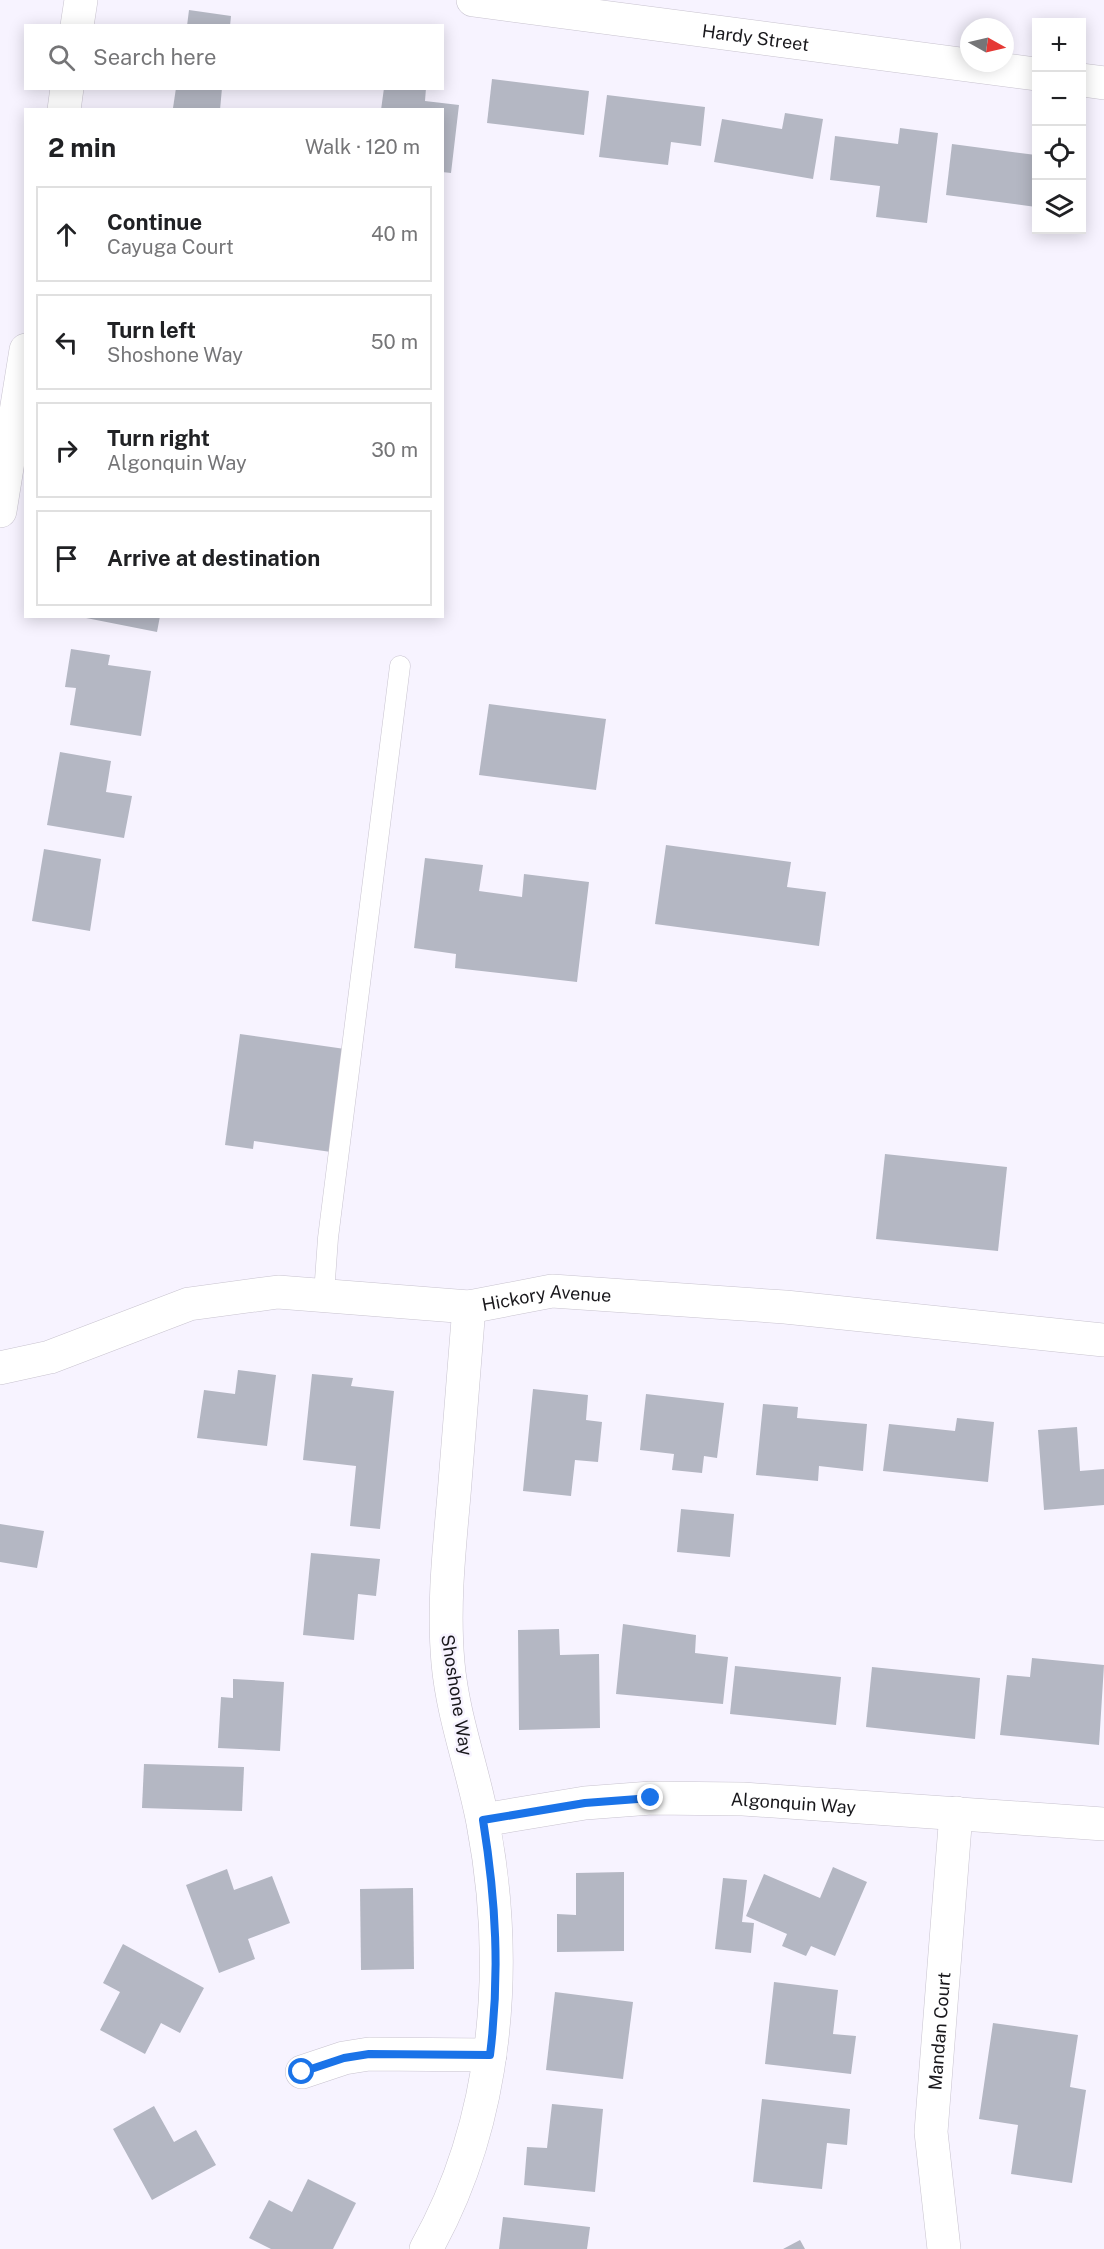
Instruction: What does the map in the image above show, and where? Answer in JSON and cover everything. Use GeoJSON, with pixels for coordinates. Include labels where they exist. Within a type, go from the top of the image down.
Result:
{"type":"FeatureCollection","features":[{"type":"Feature","properties":{"kind":"street"},"geometry":{"type":"LineString","coordinates":[[77,24],[81,0]]}},
{"type":"Feature","properties":{"kind":"street","name":"Hardy Street"},"geometry":{"type":"LineString","coordinates":[[473,0],[1032,73]]}},
{"type":"Feature","properties":{"kind":"street"},"geometry":{"type":"LineString","coordinates":[[1086,81],[1104,83]]}},
{"type":"Feature","properties":{"kind":"street"},"geometry":{"type":"LineString","coordinates":[[64,108],[67,90]]}},
{"type":"Feature","properties":{"kind":"street"},"geometry":{"type":"LineString","coordinates":[[0,511],[24,362]]}},
{"type":"Feature","properties":{"kind":"street","name":"Hickory Avenue"},"geometry":{"type":"LineString","coordinates":[[0,1368],[50,1357],[189,1304],[278,1292],[469,1307],[552,1291],[785,1307],[1104,1340]]}},
{"type":"Feature","properties":{"kind":"street","name":"Shoshone Way"},"geometry":{"type":"LineString","coordinates":[[426,2249],[458,2181],[478,2117],[496,2009],[497,1943],[492,1878],[483,1820],[459,1734],[448,1665],[445,1601],[469,1307]]}},
{"type":"Feature","properties":{"kind":"street","name":"Algonquin Way"},"geometry":{"type":"LineString","coordinates":[[483,1820],[585,1803],[651,1798],[742,1799],[1104,1824]]}},
{"type":"Feature","properties":{"kind":"street","name":"Mandan Court"},"geometry":{"type":"LineString","coordinates":[[944,2249],[931,2132],[956,1813]]}},
{"type":"Feature","properties":{"kind":"street"},"geometry":{"type":"LineString","coordinates":[[302,2072],[344,2058],[369,2054],[490,2055]]}},
{"type":"Feature","properties":{"kind":"lane"},"geometry":{"type":"LineString","coordinates":[[324,1294],[330,1226],[400,666]]}},
{"type":"Feature","properties":{"kind":"building"},"geometry":{"type":"Polygon","coordinates":[[[189,10],[231,16],[230,24],[187,24],[189,10]]]}},
{"type":"Feature","properties":{"kind":"building"},"geometry":{"type":"Polygon","coordinates":[[[492,79],[589,91],[584,135],[487,123],[492,79]]]}},
{"type":"Feature","properties":{"kind":"building"},"geometry":{"type":"Polygon","coordinates":[[[176,90],[222,90],[220,108],[173,108],[176,90]]]}},
{"type":"Feature","properties":{"kind":"building"},"geometry":{"type":"Polygon","coordinates":[[[384,90],[426,90],[425,101],[459,105],[451,173],[444,172],[444,108],[381,108],[384,90]]]}},
{"type":"Feature","properties":{"kind":"building"},"geometry":{"type":"Polygon","coordinates":[[[607,95],[705,107],[701,146],[671,142],[668,165],[599,157],[607,95]]]}},
{"type":"Feature","properties":{"kind":"building"},"geometry":{"type":"Polygon","coordinates":[[[785,113],[823,119],[813,179],[714,162],[722,119],[782,129],[785,113]]]}},
{"type":"Feature","properties":{"kind":"building"},"geometry":{"type":"Polygon","coordinates":[[[900,128],[938,133],[927,223],[876,217],[880,186],[830,180],[835,136],[898,144],[900,128]]]}},
{"type":"Feature","properties":{"kind":"building"},"geometry":{"type":"Polygon","coordinates":[[[952,144],[1032,154],[1032,206],[946,195],[952,144]]]}},
{"type":"Feature","properties":{"kind":"building"},"geometry":{"type":"Polygon","coordinates":[[[86,618],[160,618],[157,632],[86,618]]]}},
{"type":"Feature","properties":{"kind":"building"},"geometry":{"type":"Polygon","coordinates":[[[71,649],[110,655],[108,665],[151,671],[141,736],[70,725],[76,688],[65,687],[71,649]]]}},
{"type":"Feature","properties":{"kind":"building"},"geometry":{"type":"Polygon","coordinates":[[[489,704],[606,719],[596,790],[479,775],[489,704]]]}},
{"type":"Feature","properties":{"kind":"building"},"geometry":{"type":"Polygon","coordinates":[[[60,752],[111,761],[106,792],[132,796],[124,838],[47,825],[60,752]]]}},
{"type":"Feature","properties":{"kind":"building"},"geometry":{"type":"Polygon","coordinates":[[[666,845],[791,862],[787,887],[826,892],[819,946],[655,924],[666,845]]]}},
{"type":"Feature","properties":{"kind":"building"},"geometry":{"type":"Polygon","coordinates":[[[44,849],[101,859],[90,931],[32,921],[44,849]]]}},
{"type":"Feature","properties":{"kind":"building"},"geometry":{"type":"Polygon","coordinates":[[[425,858],[483,865],[479,891],[522,897],[524,874],[589,882],[577,982],[455,968],[456,954],[414,948],[425,858]]]}},
{"type":"Feature","properties":{"kind":"building"},"geometry":{"type":"Polygon","coordinates":[[[240,1034],[345,1049],[331,1152],[254,1141],[253,1149],[225,1145],[240,1034]]]}},
{"type":"Feature","properties":{"kind":"building"},"geometry":{"type":"Polygon","coordinates":[[[885,1154],[1007,1167],[998,1251],[876,1239],[885,1154]]]}},
{"type":"Feature","properties":{"kind":"building"},"geometry":{"type":"Polygon","coordinates":[[[238,1370],[276,1375],[267,1446],[197,1438],[204,1390],[235,1394],[238,1370]]]}},
{"type":"Feature","properties":{"kind":"building"},"geometry":{"type":"Polygon","coordinates":[[[312,1374],[353,1378],[351,1386],[394,1391],[380,1529],[350,1526],[356,1466],[303,1460],[312,1374]]]}},
{"type":"Feature","properties":{"kind":"building"},"geometry":{"type":"Polygon","coordinates":[[[533,1389],[588,1395],[586,1420],[602,1422],[598,1462],[575,1460],[571,1496],[523,1491],[533,1389]]]}},
{"type":"Feature","properties":{"kind":"building"},"geometry":{"type":"Polygon","coordinates":[[[646,1394],[724,1403],[717,1458],[704,1456],[702,1473],[672,1470],[674,1454],[640,1450],[646,1394]]]}},
{"type":"Feature","properties":{"kind":"building"},"geometry":{"type":"Polygon","coordinates":[[[763,1404],[798,1407],[797,1418],[867,1424],[863,1471],[819,1466],[818,1481],[756,1475],[763,1404]]]}},
{"type":"Feature","properties":{"kind":"building"},"geometry":{"type":"Polygon","coordinates":[[[957,1418],[994,1422],[988,1482],[883,1471],[889,1424],[955,1431],[957,1418]]]}},
{"type":"Feature","properties":{"kind":"building"},"geometry":{"type":"Polygon","coordinates":[[[1077,1427],[1080,1471],[1104,1469],[1104,1505],[1044,1510],[1038,1430],[1077,1427]]]}},
{"type":"Feature","properties":{"kind":"building"},"geometry":{"type":"Polygon","coordinates":[[[681,1509],[734,1514],[730,1557],[677,1552],[681,1509]]]}},
{"type":"Feature","properties":{"kind":"building"},"geometry":{"type":"Polygon","coordinates":[[[0,1524],[44,1531],[37,1568],[0,1562],[0,1524]]]}},
{"type":"Feature","properties":{"kind":"building"},"geometry":{"type":"Polygon","coordinates":[[[311,1553],[380,1559],[376,1596],[358,1594],[354,1640],[303,1635],[311,1553]]]}},
{"type":"Feature","properties":{"kind":"building"},"geometry":{"type":"Polygon","coordinates":[[[623,1624],[696,1635],[695,1653],[728,1657],[723,1704],[616,1694],[623,1624]]]}},
{"type":"Feature","properties":{"kind":"building"},"geometry":{"type":"Polygon","coordinates":[[[559,1629],[560,1655],[599,1654],[600,1728],[519,1730],[518,1630],[559,1629]]]}},
{"type":"Feature","properties":{"kind":"building"},"geometry":{"type":"Polygon","coordinates":[[[1032,1658],[1104,1665],[1099,1745],[1000,1735],[1007,1675],[1030,1677],[1032,1658]]]}},
{"type":"Feature","properties":{"kind":"building"},"geometry":{"type":"Polygon","coordinates":[[[735,1666],[841,1677],[836,1725],[730,1714],[735,1666]]]}},
{"type":"Feature","properties":{"kind":"building"},"geometry":{"type":"Polygon","coordinates":[[[872,1667],[980,1678],[975,1739],[866,1727],[872,1667]]]}},
{"type":"Feature","properties":{"kind":"building"},"geometry":{"type":"Polygon","coordinates":[[[233,1679],[284,1682],[280,1751],[218,1748],[221,1697],[233,1698],[233,1679]]]}},
{"type":"Feature","properties":{"kind":"building"},"geometry":{"type":"Polygon","coordinates":[[[144,1764],[244,1767],[242,1811],[142,1808],[144,1764]]]}},
{"type":"Feature","properties":{"kind":"building"},"geometry":{"type":"Polygon","coordinates":[[[833,1867],[867,1882],[835,1956],[811,1946],[806,1956],[782,1946],[787,1934],[746,1916],[764,1874],[820,1898],[833,1867]]]}},
{"type":"Feature","properties":{"kind":"building"},"geometry":{"type":"Polygon","coordinates":[[[227,1869],[234,1890],[272,1876],[290,1923],[248,1939],[255,1959],[219,1973],[186,1885],[227,1869]]]}},
{"type":"Feature","properties":{"kind":"building"},"geometry":{"type":"Polygon","coordinates":[[[624,1872],[624,1951],[557,1952],[557,1914],[576,1915],[576,1873],[624,1872]]]}},
{"type":"Feature","properties":{"kind":"building"},"geometry":{"type":"Polygon","coordinates":[[[723,1878],[747,1880],[742,1922],[754,1923],[751,1953],[715,1949],[723,1878]]]}},
{"type":"Feature","properties":{"kind":"building"},"geometry":{"type":"Polygon","coordinates":[[[413,1888],[414,1969],[361,1970],[360,1889],[413,1888]]]}},
{"type":"Feature","properties":{"kind":"building"},"geometry":{"type":"Polygon","coordinates":[[[123,1944],[204,1988],[180,2033],[161,2023],[145,2054],[100,2030],[120,1992],[103,1983],[123,1944]]]}},
{"type":"Feature","properties":{"kind":"building"},"geometry":{"type":"Polygon","coordinates":[[[774,1982],[838,1990],[833,2034],[856,2036],[851,2074],[765,2064],[774,1982]]]}},
{"type":"Feature","properties":{"kind":"building"},"geometry":{"type":"Polygon","coordinates":[[[555,1992],[633,2002],[623,2079],[546,2070],[555,1992]]]}},
{"type":"Feature","properties":{"kind":"building"},"geometry":{"type":"Polygon","coordinates":[[[993,2023],[1078,2035],[1070,2087],[1086,2090],[1072,2183],[1011,2174],[1018,2125],[979,2119],[993,2023]]]}},
{"type":"Feature","properties":{"kind":"building"},"geometry":{"type":"Polygon","coordinates":[[[762,2099],[850,2109],[847,2145],[827,2143],[822,2189],[753,2182],[762,2099]]]}},
{"type":"Feature","properties":{"kind":"building"},"geometry":{"type":"Polygon","coordinates":[[[552,2104],[603,2109],[595,2192],[524,2185],[527,2147],[547,2148],[552,2104]]]}},
{"type":"Feature","properties":{"kind":"building"},"geometry":{"type":"Polygon","coordinates":[[[154,2106],[174,2142],[196,2130],[216,2165],[152,2200],[113,2129],[154,2106]]]}},
{"type":"Feature","properties":{"kind":"building"},"geometry":{"type":"Polygon","coordinates":[[[308,2179],[356,2203],[333,2249],[271,2249],[249,2238],[269,2200],[292,2212],[308,2179]]]}},
{"type":"Feature","properties":{"kind":"building"},"geometry":{"type":"Polygon","coordinates":[[[503,2217],[590,2227],[587,2249],[499,2249],[503,2217]]]}},
{"type":"Feature","properties":{"kind":"building"},"geometry":{"type":"Polygon","coordinates":[[[800,2240],[805,2249],[783,2249],[800,2240]]]}},
{"type":"Feature","properties":{"kind":"route"},"geometry":{"type":"LineString","coordinates":[[302,2072],[344,2058],[369,2054],[490,2055],[496,2009],[497,1943],[492,1878],[483,1820],[585,1803],[651,1798]]}}]}
